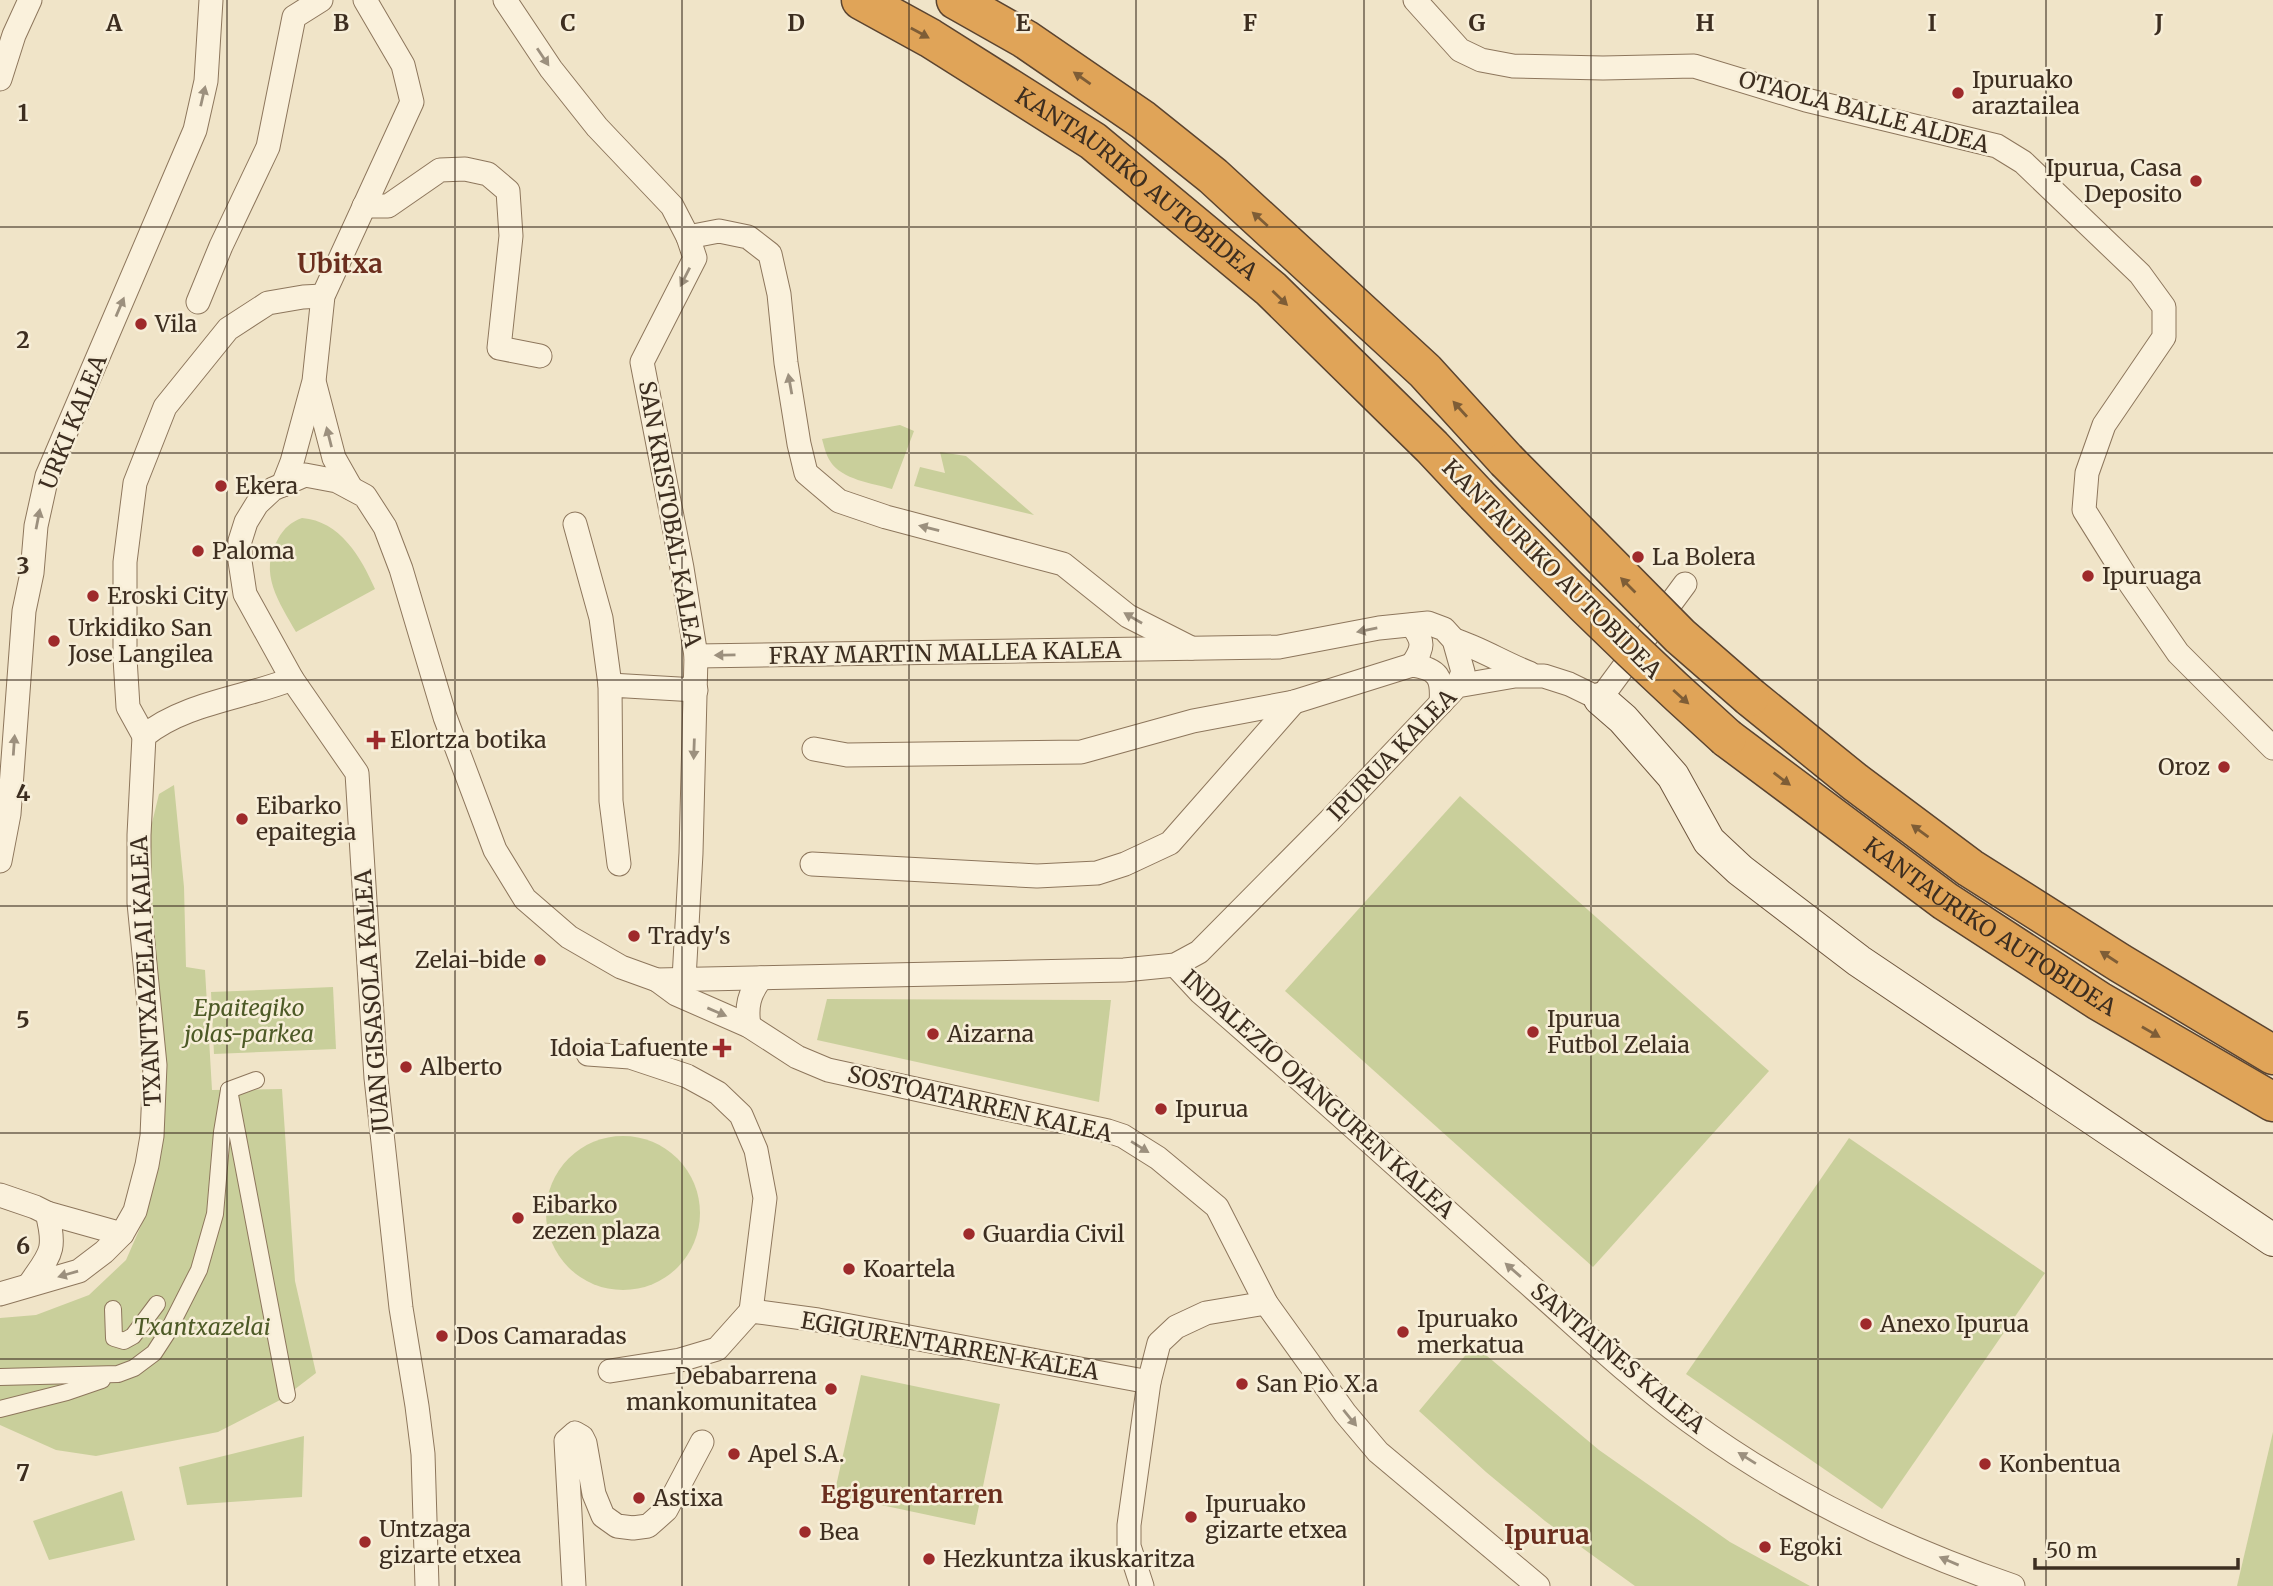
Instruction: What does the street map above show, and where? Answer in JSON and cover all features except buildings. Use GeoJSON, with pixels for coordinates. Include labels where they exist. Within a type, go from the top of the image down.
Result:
{"type":"FeatureCollection","features":[{"type":"Feature","properties":{"kind":"highway","name":"KANTAURIKO AUTOBIDEA"},"geometry":{"type":"LineString","coordinates":[[861,0],[930,38],[1093,141],[1271,289],[1432,447],[1562,585],[1727,738],[1945,901],[2099,1001],[2273,1102]]}},
{"type":"Feature","properties":{"kind":"highway","name":"KANTAURIKO AUTOBIDEA"},"geometry":{"type":"LineString","coordinates":[[957,0],[1025,39],[1143,120],[1213,176],[1425,371],[1506,460],[1679,636],[1855,782],[1970,868],[2273,1055]]}},
{"type":"Feature","properties":{"kind":"main road"},"geometry":{"type":"LineString","coordinates":[[1600,699],[1623,719],[1673,776],[1709,841],[1740,870],[1859,961],[2273,1240]]}},
{"type":"Feature","properties":{"kind":"street"},"geometry":{"type":"LineString","coordinates":[[0,79],[14,35],[30,0]]}},
{"type":"Feature","properties":{"kind":"street","name":"URKI KALEA"},"geometry":{"type":"LineString","coordinates":[[0,861],[9,814],[24,611],[32,573],[36,526],[47,477],[195,130],[206,80],[211,0]]}},
{"type":"Feature","properties":{"kind":"street"},"geometry":{"type":"LineString","coordinates":[[198,302],[220,246],[268,147],[294,17],[321,0]]}},
{"type":"Feature","properties":{"kind":"street"},"geometry":{"type":"LineString","coordinates":[[283,485],[314,382],[323,296],[411,102],[403,65],[365,0]]}},
{"type":"Feature","properties":{"kind":"street","name":"SAN KRISTOBAL KALEA"},"geometry":{"type":"LineString","coordinates":[[505,0],[551,69],[597,127],[673,206],[695,258],[642,362],[682,568],[696,656],[691,853],[684,979]]}},
{"type":"Feature","properties":{"kind":"street","name":"OTAOLA BALLE ALDEA"},"geometry":{"type":"LineString","coordinates":[[1415,0],[1460,50],[1481,60],[1513,66],[1694,66],[1806,100],[1997,146],[2023,162],[2140,274],[2164,307],[2164,337],[2104,425],[2087,473],[2084,510],[2178,653],[2273,748]]}},
{"type":"Feature","properties":{"kind":"street"},"geometry":{"type":"LineString","coordinates":[[364,206],[388,206],[440,170],[465,169],[488,173],[508,191],[511,236],[499,348],[540,356]]}},
{"type":"Feature","properties":{"kind":"street","name":"FRAY MARTIN MALLEA KALEA"},"geometry":{"type":"LineString","coordinates":[[688,237],[719,231],[748,237],[770,254],[779,294],[786,363],[806,473],[839,501],[886,517],[1063,564],[1128,616],[1194,649]]}},
{"type":"Feature","properties":{"kind":"street"},"geometry":{"type":"LineString","coordinates":[[292,679],[265,690],[182,714],[159,724],[144,736],[128,707],[125,562],[135,483],[165,407],[228,329],[268,303],[323,296]]}},
{"type":"Feature","properties":{"kind":"street"},"geometry":{"type":"LineString","coordinates":[[314,382],[334,458],[351,488]]}},
{"type":"Feature","properties":{"kind":"street","name":"JUAN GISASOLA KALEA"},"geometry":{"type":"LineString","coordinates":[[406,587],[385,527],[365,496],[337,481],[304,475],[273,489],[257,504],[246,522],[240,541],[240,561],[246,594],[292,679],[357,773],[379,1106],[401,1308],[418,1406],[423,1454],[427,1586]]}},
{"type":"Feature","properties":{"kind":"street"},"geometry":{"type":"LineString","coordinates":[[575,524],[601,618],[610,685],[611,801],[619,864]]}},
{"type":"Feature","properties":{"kind":"street"},"geometry":{"type":"LineString","coordinates":[[1600,699],[1685,584]]}},
{"type":"Feature","properties":{"kind":"street","name":"SOSTOATARREN KALEA"},"geometry":{"type":"LineString","coordinates":[[406,587],[445,717],[495,850],[525,899],[569,937],[621,967],[657,980],[676,994],[748,1026],[797,1057],[828,1070],[1108,1131],[1123,1136],[1158,1158],[1217,1207],[1266,1304],[1345,1413],[1378,1452],[1538,1586]]}},
{"type":"Feature","properties":{"kind":"street","name":"FRAY MARTIN MALLEA KALEA"},"geometry":{"type":"LineString","coordinates":[[696,656],[1279,647],[1379,628],[1428,623],[1444,629],[1454,640],[1474,646],[1535,676]]}},
{"type":"Feature","properties":{"kind":"street"},"geometry":{"type":"LineString","coordinates":[[1412,625],[1421,637],[1421,647],[1412,665]]}},
{"type":"Feature","properties":{"kind":"street"},"geometry":{"type":"LineString","coordinates":[[1454,640],[1463,672],[1457,686]]}},
{"type":"Feature","properties":{"kind":"street"},"geometry":{"type":"LineString","coordinates":[[814,749],[847,755],[1081,751],[1193,720],[1294,702],[1412,665],[1435,672],[1442,685],[1441,703]]}},
{"type":"Feature","properties":{"kind":"street","name":"IPURUA KALEA"},"geometry":{"type":"LineString","coordinates":[[1175,965],[1199,952],[1330,821],[1457,686],[1515,676],[1545,676],[1600,699]]}},
{"type":"Feature","properties":{"kind":"street"},"geometry":{"type":"LineString","coordinates":[[610,685],[696,690]]}},
{"type":"Feature","properties":{"kind":"street"},"geometry":{"type":"LineString","coordinates":[[812,864],[1037,876],[1097,873],[1125,864],[1170,843],[1294,702]]}},
{"type":"Feature","properties":{"kind":"street","name":"TXANTXAZELAI KALEA"},"geometry":{"type":"LineString","coordinates":[[0,1294],[79,1271],[122,1234],[135,1212],[152,1136],[155,1065],[139,903],[144,736]]}},
{"type":"Feature","properties":{"kind":"street","name":"SOSTOATARREN KALEA"},"geometry":{"type":"LineString","coordinates":[[657,980],[1124,970],[1175,965]]}},
{"type":"Feature","properties":{"kind":"street","name":"INDALEZIO OJANGUREN KALEA"},"geometry":{"type":"LineString","coordinates":[[1175,965],[1200,992],[1460,1223]]}},
{"type":"Feature","properties":{"kind":"street"},"geometry":{"type":"LineString","coordinates":[[748,1026],[747,1003],[761,978]]}},
{"type":"Feature","properties":{"kind":"street"},"geometry":{"type":"LineString","coordinates":[[588,1054],[630,1057],[687,1076],[718,1093],[741,1115],[756,1150],[765,1198],[751,1311],[717,1349],[680,1360],[610,1371]]}},
{"type":"Feature","properties":{"kind":"street"},"geometry":{"type":"LineString","coordinates":[[229,1090],[256,1080]]}},
{"type":"Feature","properties":{"kind":"street"},"geometry":{"type":"LineString","coordinates":[[0,1409],[67,1392],[118,1374],[134,1368],[153,1353],[199,1270],[215,1214],[222,1132],[229,1090]]}},
{"type":"Feature","properties":{"kind":"street"},"geometry":{"type":"LineString","coordinates":[[229,1090],[287,1395]]}},
{"type":"Feature","properties":{"kind":"street"},"geometry":{"type":"LineString","coordinates":[[0,1195],[122,1234]]}},
{"type":"Feature","properties":{"kind":"street"},"geometry":{"type":"LineString","coordinates":[[29,1285],[49,1256],[53,1237],[41,1210]]}},
{"type":"Feature","properties":{"kind":"street","name":"SANTAIÑES KALEA"},"geometry":{"type":"LineString","coordinates":[[1460,1223],[1629,1373],[1689,1421],[1819,1502],[1892,1537],[2012,1586]]}},
{"type":"Feature","properties":{"kind":"street"},"geometry":{"type":"LineString","coordinates":[[113,1309],[114,1338],[124,1341],[133,1336],[157,1304]]}},
{"type":"Feature","properties":{"kind":"street"},"geometry":{"type":"LineString","coordinates":[[1143,1586],[1129,1546],[1129,1525],[1149,1382],[1159,1343],[1177,1328],[1206,1313],[1266,1304]]}},
{"type":"Feature","properties":{"kind":"street","name":"EGIGURENTARREN KALEA"},"geometry":{"type":"LineString","coordinates":[[751,1311],[818,1320],[1149,1382]]}},
{"type":"Feature","properties":{"kind":"street"},"geometry":{"type":"LineString","coordinates":[[0,1377],[118,1374]]}},
{"type":"Feature","properties":{"kind":"street"},"geometry":{"type":"LineString","coordinates":[[573,1586],[566,1455],[566,1441],[569,1437],[575,1433],[582,1437],[585,1443],[594,1494],[603,1516],[617,1526],[633,1528],[648,1526],[666,1510],[702,1443]]}},
{"type":"Feature","properties":{"kind":"green space"},"geometry":{"type":"Polygon","coordinates":[[[900,425],[914,431],[892,489],[842,473],[830,461],[822,439],[900,425]]]}},
{"type":"Feature","properties":{"kind":"green space"},"geometry":{"type":"Polygon","coordinates":[[[940,452],[966,456],[1034,515],[914,486],[920,467],[945,473],[940,452]]]}},
{"type":"Feature","properties":{"kind":"green space"},"geometry":{"type":"Polygon","coordinates":[[[302,518],[327,526],[338,533],[356,553],[375,589],[296,632],[273,587],[270,564],[280,535],[294,521],[302,518]]]}},
{"type":"Feature","properties":{"kind":"green space","name":"Txantxazelai"},"geometry":{"type":"Polygon","coordinates":[[[174,785],[184,887],[186,967],[205,970],[212,1090],[282,1089],[295,1281],[316,1373],[282,1399],[218,1432],[96,1456],[56,1450],[0,1425],[0,1318],[36,1315],[89,1295],[126,1260],[144,1219],[151,1191],[144,856],[159,794],[174,785]]]}},
{"type":"Feature","properties":{"kind":"green space"},"geometry":{"type":"Polygon","coordinates":[[[1460,796],[1769,1071],[1593,1267],[1285,991],[1460,796]]]}},
{"type":"Feature","properties":{"kind":"green space","name":"Epaitegiko jolas-parkea"},"geometry":{"type":"Polygon","coordinates":[[[333,987],[336,1049],[214,1054],[211,992],[333,987]]]}},
{"type":"Feature","properties":{"kind":"green space"},"geometry":{"type":"Polygon","coordinates":[[[827,999],[1111,1000],[1099,1102],[817,1040],[827,999]]]}},
{"type":"Feature","properties":{"kind":"green space"},"geometry":{"type":"Polygon","coordinates":[[[623,1136],[652,1142],[677,1159],[694,1184],[700,1213],[694,1242],[677,1267],[652,1284],[623,1290],[594,1284],[569,1267],[552,1242],[546,1213],[552,1184],[569,1159],[594,1142],[623,1136]]]}},
{"type":"Feature","properties":{"kind":"green space","name":"Anexo Ipurua"},"geometry":{"type":"Polygon","coordinates":[[[1849,1138],[2045,1273],[1882,1509],[1686,1374],[1849,1138]]]}},
{"type":"Feature","properties":{"kind":"green space"},"geometry":{"type":"Polygon","coordinates":[[[1474,1345],[1599,1450],[1730,1542],[1810,1586],[1635,1586],[1545,1521],[1419,1411],[1474,1345]]]}},
{"type":"Feature","properties":{"kind":"green space"},"geometry":{"type":"Polygon","coordinates":[[[861,1375],[1000,1404],[975,1525],[834,1495],[861,1375]]]}},
{"type":"Feature","properties":{"kind":"green space"},"geometry":{"type":"Polygon","coordinates":[[[2273,1432],[2273,1586],[2237,1586],[2273,1432]]]}},
{"type":"Feature","properties":{"kind":"green space"},"geometry":{"type":"Polygon","coordinates":[[[304,1436],[302,1497],[187,1505],[179,1467],[304,1436]]]}},
{"type":"Feature","properties":{"kind":"green space"},"geometry":{"type":"Polygon","coordinates":[[[122,1491],[135,1540],[49,1560],[33,1521],[122,1491]]]}},
{"type":"Feature","properties":{"kind":"place","name":"Ipuruako araztailea"},"geometry":{"type":"Point","coordinates":[1958,93]}},
{"type":"Feature","properties":{"kind":"place","name":"Ipurua, Casa Deposito"},"geometry":{"type":"Point","coordinates":[2196,181]}},
{"type":"Feature","properties":{"kind":"place","name":"Vila"},"geometry":{"type":"Point","coordinates":[141,324]}},
{"type":"Feature","properties":{"kind":"place","name":"Ekera"},"geometry":{"type":"Point","coordinates":[221,486]}},
{"type":"Feature","properties":{"kind":"place","name":"Paloma"},"geometry":{"type":"Point","coordinates":[198,551]}},
{"type":"Feature","properties":{"kind":"place","name":"La Bolera"},"geometry":{"type":"Point","coordinates":[1638,557]}},
{"type":"Feature","properties":{"kind":"place","name":"Ipuruaga"},"geometry":{"type":"Point","coordinates":[2088,576]}},
{"type":"Feature","properties":{"kind":"place","name":"Eroski City"},"geometry":{"type":"Point","coordinates":[93,596]}},
{"type":"Feature","properties":{"kind":"place","name":"Urkidiko San Jose Langilea"},"geometry":{"type":"Point","coordinates":[54,641]}},
{"type":"Feature","properties":{"kind":"place","name":"Elortza botika"},"geometry":{"type":"Point","coordinates":[376,740]}},
{"type":"Feature","properties":{"kind":"place","name":"Oroz"},"geometry":{"type":"Point","coordinates":[2224,767]}},
{"type":"Feature","properties":{"kind":"place","name":"Eibarko epaitegia"},"geometry":{"type":"Point","coordinates":[242,819]}},
{"type":"Feature","properties":{"kind":"place","name":"Trady's"},"geometry":{"type":"Point","coordinates":[634,936]}},
{"type":"Feature","properties":{"kind":"place","name":"Zelai-bide"},"geometry":{"type":"Point","coordinates":[540,960]}},
{"type":"Feature","properties":{"kind":"place","name":"Ipurua Futbol Zelaia"},"geometry":{"type":"Point","coordinates":[1533,1032]}},
{"type":"Feature","properties":{"kind":"place","name":"Aizarna"},"geometry":{"type":"Point","coordinates":[933,1034]}},
{"type":"Feature","properties":{"kind":"place","name":"Idoia Lafuente"},"geometry":{"type":"Point","coordinates":[722,1048]}},
{"type":"Feature","properties":{"kind":"place","name":"Alberto"},"geometry":{"type":"Point","coordinates":[406,1067]}},
{"type":"Feature","properties":{"kind":"place","name":"Ipurua"},"geometry":{"type":"Point","coordinates":[1161,1109]}},
{"type":"Feature","properties":{"kind":"place","name":"Eibarko zezen plaza"},"geometry":{"type":"Point","coordinates":[518,1218]}},
{"type":"Feature","properties":{"kind":"place","name":"Guardia Civil"},"geometry":{"type":"Point","coordinates":[969,1234]}},
{"type":"Feature","properties":{"kind":"place","name":"Koartela"},"geometry":{"type":"Point","coordinates":[849,1269]}},
{"type":"Feature","properties":{"kind":"place","name":"Anexo Ipurua"},"geometry":{"type":"Point","coordinates":[1866,1324]}},
{"type":"Feature","properties":{"kind":"place","name":"Ipuruako merkatua"},"geometry":{"type":"Point","coordinates":[1403,1332]}},
{"type":"Feature","properties":{"kind":"place","name":"Dos Camaradas"},"geometry":{"type":"Point","coordinates":[442,1336]}},
{"type":"Feature","properties":{"kind":"place","name":"San Pio X.a"},"geometry":{"type":"Point","coordinates":[1242,1384]}},
{"type":"Feature","properties":{"kind":"place","name":"Debabarrena mankomunitatea"},"geometry":{"type":"Point","coordinates":[831,1389]}},
{"type":"Feature","properties":{"kind":"place","name":"Apel S.A."},"geometry":{"type":"Point","coordinates":[734,1454]}},
{"type":"Feature","properties":{"kind":"place","name":"Konbentua"},"geometry":{"type":"Point","coordinates":[1985,1464]}},
{"type":"Feature","properties":{"kind":"place","name":"Astixa"},"geometry":{"type":"Point","coordinates":[639,1498]}},
{"type":"Feature","properties":{"kind":"place","name":"Ipuruako gizarte etxea"},"geometry":{"type":"Point","coordinates":[1191,1517]}},
{"type":"Feature","properties":{"kind":"place","name":"Bea"},"geometry":{"type":"Point","coordinates":[805,1532]}},
{"type":"Feature","properties":{"kind":"place","name":"Untzaga gizarte etxea"},"geometry":{"type":"Point","coordinates":[365,1542]}},
{"type":"Feature","properties":{"kind":"place","name":"Egoki"},"geometry":{"type":"Point","coordinates":[1765,1547]}},
{"type":"Feature","properties":{"kind":"place","name":"Hezkuntza ikuskaritza"},"geometry":{"type":"Point","coordinates":[929,1559]}},
{"type":"Feature","properties":{"kind":"district","name":"Ubitxa"},"geometry":{"type":"Point","coordinates":[340,264]}},
{"type":"Feature","properties":{"kind":"district","name":"Egigurentarren"},"geometry":{"type":"Point","coordinates":[912,1495]}},
{"type":"Feature","properties":{"kind":"district","name":"Ipurua"},"geometry":{"type":"Point","coordinates":[1547,1535]}}]}
